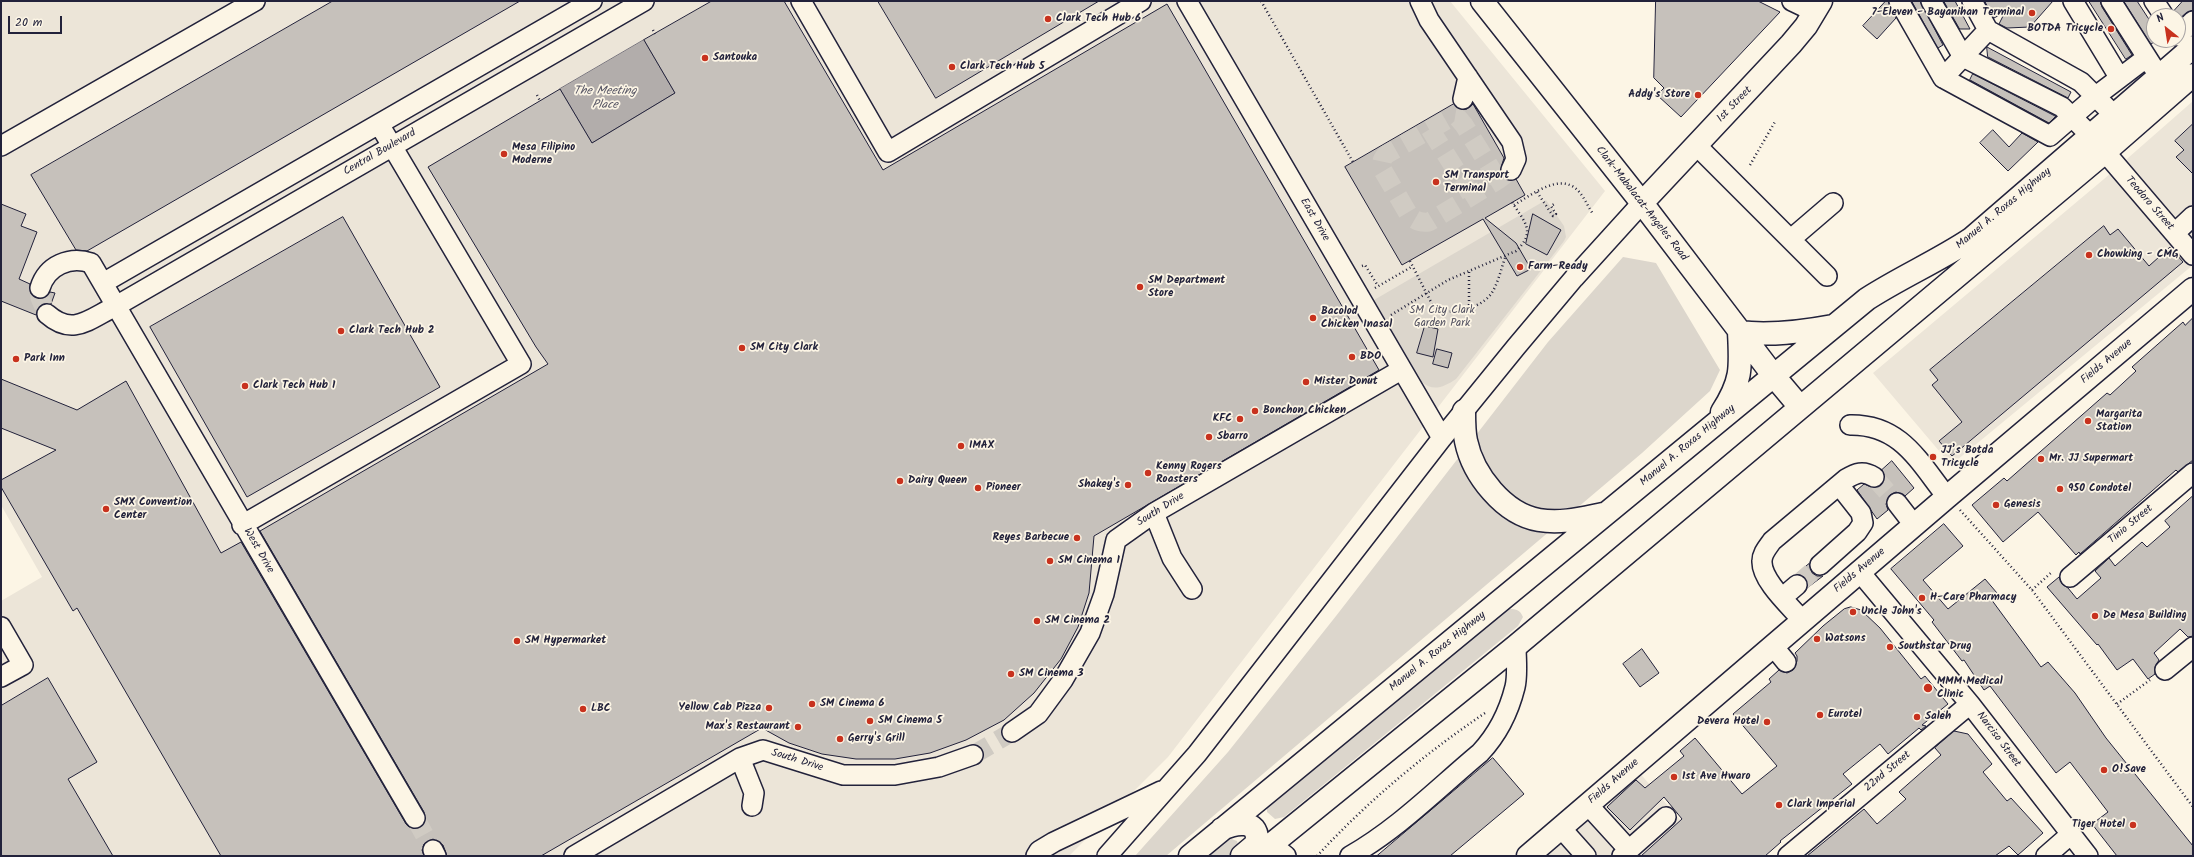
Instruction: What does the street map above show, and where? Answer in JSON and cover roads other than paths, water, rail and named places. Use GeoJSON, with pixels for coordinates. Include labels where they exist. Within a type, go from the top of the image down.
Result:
{"type":"FeatureCollection","features":[{"type":"Feature","properties":{"kind":"main road","name":"Clark-Mabalacat-Angeles Road"},"geometry":{"type":"LineString","coordinates":[[1482,1],[1642,203],[1772,375],[1800,407]]}},
{"type":"Feature","properties":{"kind":"main road","name":"1st Street"},"geometry":{"type":"LineString","coordinates":[[1642,203],[1786,49],[1818,7]]}},
{"type":"Feature","properties":{"kind":"main road","name":"Manuel A. Roxas Highway"},"geometry":{"type":"LineString","coordinates":[[1190,856],[1711,428],[1772,375],[1867,299],[1893,282],[1953,251],[1971,239],[2160,77],[2180,48]]}},
{"type":"Feature","properties":{"kind":"main road","name":"Manuel A. Roxas Highway"},"geometry":{"type":"LineString","coordinates":[[1271,852],[2105,152],[2193,76]]}},
{"type":"Feature","properties":{"kind":"main road","name":"Fields Avenue"},"geometry":{"type":"LineString","coordinates":[[1528,856],[1588,805],[1779,654],[1802,620],[2193,289]]}},
{"type":"Feature","properties":{"kind":"main road"},"geometry":{"type":"LineString","coordinates":[[1711,428],[1732,396],[1739,379],[1739,332],[1756,334],[1780,333],[1835,326]]}},
{"type":"Feature","properties":{"kind":"main road"},"geometry":{"type":"LineString","coordinates":[[1464,411],[1466,441],[1475,470],[1495,494],[1515,511],[1539,520],[1575,520],[1608,512]]}},
{"type":"Feature","properties":{"kind":"main road"},"geometry":{"type":"LineString","coordinates":[[1222,829],[1238,822],[1250,825],[1255,830],[1257,841],[1255,846],[1242,856]]}},
{"type":"Feature","properties":{"kind":"street"},"geometry":{"type":"LineString","coordinates":[[1,146],[254,1]]}},
{"type":"Feature","properties":{"kind":"street"},"geometry":{"type":"LineString","coordinates":[[103,283],[592,1]]}},
{"type":"Feature","properties":{"kind":"street","name":"Central Boulevard"},"geometry":{"type":"LineString","coordinates":[[47,314],[57,324],[74,327],[116,306],[644,1]]}},
{"type":"Feature","properties":{"kind":"street"},"geometry":{"type":"LineString","coordinates":[[801,1],[888,152],[1141,1]]}},
{"type":"Feature","properties":{"kind":"street","name":"East Drive"},"geometry":{"type":"LineString","coordinates":[[1187,1],[1442,438]]}},
{"type":"Feature","properties":{"kind":"street"},"geometry":{"type":"LineString","coordinates":[[1420,1],[1429,20],[1512,142],[1516,159],[1511,170]]}},
{"type":"Feature","properties":{"kind":"street"},"geometry":{"type":"LineString","coordinates":[[1792,1],[1818,7]]}},
{"type":"Feature","properties":{"kind":"street"},"geometry":{"type":"LineString","coordinates":[[1899,1],[1943,78],[2050,136],[2119,77],[2146,58]]}},
{"type":"Feature","properties":{"kind":"street"},"geometry":{"type":"LineString","coordinates":[[1931,1],[1963,57],[2062,107],[2091,136]]}},
{"type":"Feature","properties":{"kind":"street"},"geometry":{"type":"LineString","coordinates":[[1972,1],[1988,30],[2081,82],[2115,116]]}},
{"type":"Feature","properties":{"kind":"street"},"geometry":{"type":"LineString","coordinates":[[2074,1],[2119,77]]}},
{"type":"Feature","properties":{"kind":"street"},"geometry":{"type":"LineString","coordinates":[[2111,1],[2146,58],[2160,77]]}},
{"type":"Feature","properties":{"kind":"street"},"geometry":{"type":"LineString","coordinates":[[2186,37],[2193,21]]}},
{"type":"Feature","properties":{"kind":"street"},"geometry":{"type":"LineString","coordinates":[[1943,78],[1988,30]]}},
{"type":"Feature","properties":{"kind":"street"},"geometry":{"type":"LineString","coordinates":[[1463,99],[1468,77]]}},
{"type":"Feature","properties":{"kind":"street"},"geometry":{"type":"LineString","coordinates":[[242,525],[521,364],[379,124]]}},
{"type":"Feature","properties":{"kind":"street"},"geometry":{"type":"LineString","coordinates":[[1696,145],[1827,276]]}},
{"type":"Feature","properties":{"kind":"street","name":"Teodoro Street"},"geometry":{"type":"LineString","coordinates":[[2105,152],[2193,255]]}},
{"type":"Feature","properties":{"kind":"street"},"geometry":{"type":"LineString","coordinates":[[1107,856],[1197,754],[1464,411],[1574,278],[1642,203]]}},
{"type":"Feature","properties":{"kind":"street"},"geometry":{"type":"LineString","coordinates":[[1791,239],[1834,203]]}},
{"type":"Feature","properties":{"kind":"street"},"geometry":{"type":"LineString","coordinates":[[2175,233],[2193,216]]}},
{"type":"Feature","properties":{"kind":"street","name":"West Drive"},"geometry":{"type":"LineString","coordinates":[[40,288],[48,272],[64,262],[80,259],[91,263],[242,525],[321,670],[415,818]]}},
{"type":"Feature","properties":{"kind":"street","name":"South Drive"},"geometry":{"type":"LineString","coordinates":[[1012,732],[1038,714],[1063,680],[1090,633],[1104,594],[1116,540],[1154,513],[1401,370]]}},
{"type":"Feature","properties":{"kind":"street"},"geometry":{"type":"LineString","coordinates":[[1850,425],[1873,427],[1896,436],[1947,497]]}},
{"type":"Feature","properties":{"kind":"street"},"geometry":{"type":"LineString","coordinates":[[1802,620],[1790,591],[1766,577],[1762,560],[1765,550],[1772,541],[1839,485],[1858,472],[1863,472],[1874,477]]}},
{"type":"Feature","properties":{"kind":"street","name":"Tinio Street"},"geometry":{"type":"LineString","coordinates":[[2070,577],[2193,473]]}},
{"type":"Feature","properties":{"kind":"street"},"geometry":{"type":"LineString","coordinates":[[1820,565],[1857,532],[1863,523],[1861,513],[1839,485]]}},
{"type":"Feature","properties":{"kind":"street"},"geometry":{"type":"LineString","coordinates":[[1897,503],[1914,525]]}},
{"type":"Feature","properties":{"kind":"street"},"geometry":{"type":"LineString","coordinates":[[1154,513],[1172,558],[1192,590]]}},
{"type":"Feature","properties":{"kind":"street","name":"Narciso Street"},"geometry":{"type":"LineString","coordinates":[[1860,571],[1970,704],[2070,835],[2088,856]]}},
{"type":"Feature","properties":{"kind":"street"},"geometry":{"type":"LineString","coordinates":[[1,677],[23,665],[2,631]]}},
{"type":"Feature","properties":{"kind":"street"},"geometry":{"type":"LineString","coordinates":[[1350,856],[1399,822],[1480,753],[1490,742],[1499,728],[1515,686],[1516,646]]}},
{"type":"Feature","properties":{"kind":"street"},"geometry":{"type":"LineString","coordinates":[[2165,670],[2193,648]]}},
{"type":"Feature","properties":{"kind":"street","name":"22nd Street"},"geometry":{"type":"LineString","coordinates":[[1788,856],[1970,704]]}},
{"type":"Feature","properties":{"kind":"street","name":"South Drive"},"geometry":{"type":"LineString","coordinates":[[574,856],[740,758],[763,750],[844,775],[895,775],[939,767],[973,755]]}},
{"type":"Feature","properties":{"kind":"street"},"geometry":{"type":"LineString","coordinates":[[740,758],[754,793],[752,806]]}},
{"type":"Feature","properties":{"kind":"street"},"geometry":{"type":"LineString","coordinates":[[1036,856],[1039,852],[1054,842],[1170,786]]}},
{"type":"Feature","properties":{"kind":"street"},"geometry":{"type":"LineString","coordinates":[[1588,805],[1625,853],[1666,817]]}},
{"type":"Feature","properties":{"kind":"street"},"geometry":{"type":"LineString","coordinates":[[1561,828],[1586,856]]}},
{"type":"Feature","properties":{"kind":"street"},"geometry":{"type":"LineString","coordinates":[[2046,856],[2070,835]]}},
{"type":"Feature","properties":{"kind":"water","name":"The Meeting Place"},"geometry":{"type":"Polygon","coordinates":[[[644,40],[675,93],[592,143],[560,89],[644,40]]]}},
{"type":"Feature","properties":{"kind":"tunnel"},"geometry":{"type":"LineString","coordinates":[[1498,180],[1464,125],[1458,118],[1452,117],[1387,154],[1382,162],[1382,169],[1409,215],[1414,219],[1423,222],[1429,222],[1498,180],[1511,170]]}},
{"type":"Feature","properties":{"kind":"tunnel"},"geometry":{"type":"LineString","coordinates":[[1430,129],[1472,196]]}},
{"type":"Feature","properties":{"kind":"tunnel"},"geometry":{"type":"LineString","coordinates":[[40,288],[40,298],[47,314]]}},
{"type":"Feature","properties":{"kind":"tunnel"},"geometry":{"type":"LineString","coordinates":[[1874,477],[1897,503]]}},
{"type":"Feature","properties":{"kind":"tunnel"},"geometry":{"type":"LineString","coordinates":[[1797,585],[1820,565]]}},
{"type":"Feature","properties":{"kind":"tunnel"},"geometry":{"type":"LineString","coordinates":[[973,755],[1012,732]]}},
{"type":"Feature","properties":{"kind":"tunnel"},"geometry":{"type":"LineString","coordinates":[[415,818],[433,850]]}},
{"type":"Feature","properties":{"kind":"place","name":"7-Eleven - Bayanihan Terminal"},"geometry":{"type":"Point","coordinates":[2032,13]}},
{"type":"Feature","properties":{"kind":"place","name":"Clark Tech Hub 6"},"geometry":{"type":"Point","coordinates":[1048,19]}},
{"type":"Feature","properties":{"kind":"place","name":"BOTDA Tricycle"},"geometry":{"type":"Point","coordinates":[2111,29]}},
{"type":"Feature","properties":{"kind":"place","name":"Santouka"},"geometry":{"type":"Point","coordinates":[705,58]}},
{"type":"Feature","properties":{"kind":"place","name":"Clark Tech Hub 5"},"geometry":{"type":"Point","coordinates":[952,67]}},
{"type":"Feature","properties":{"kind":"place","name":"Addy's Store"},"geometry":{"type":"Point","coordinates":[1698,95]}},
{"type":"Feature","properties":{"kind":"place","name":"Mesa Filipino Moderne"},"geometry":{"type":"Point","coordinates":[504,154]}},
{"type":"Feature","properties":{"kind":"place","name":"SM Transport Terminal"},"geometry":{"type":"Point","coordinates":[1436,182]}},
{"type":"Feature","properties":{"kind":"place","name":"Chowking - CMG"},"geometry":{"type":"Point","coordinates":[2089,255]}},
{"type":"Feature","properties":{"kind":"place","name":"Farm-Ready"},"geometry":{"type":"Point","coordinates":[1520,267]}},
{"type":"Feature","properties":{"kind":"place","name":"SM Department Store"},"geometry":{"type":"Point","coordinates":[1140,287]}},
{"type":"Feature","properties":{"kind":"place","name":"Bacolod Chicken Inasal"},"geometry":{"type":"Point","coordinates":[1313,318]}},
{"type":"Feature","properties":{"kind":"place","name":"Clark Tech Hub 2"},"geometry":{"type":"Point","coordinates":[341,331]}},
{"type":"Feature","properties":{"kind":"place","name":"SM City Clark"},"geometry":{"type":"Point","coordinates":[742,348]}},
{"type":"Feature","properties":{"kind":"place","name":"BDO"},"geometry":{"type":"Point","coordinates":[1352,357]}},
{"type":"Feature","properties":{"kind":"place","name":"Park Inn"},"geometry":{"type":"Point","coordinates":[16,359]}},
{"type":"Feature","properties":{"kind":"place","name":"Mister Donut"},"geometry":{"type":"Point","coordinates":[1306,382]}},
{"type":"Feature","properties":{"kind":"place","name":"Clark Tech Hub 1"},"geometry":{"type":"Point","coordinates":[245,386]}},
{"type":"Feature","properties":{"kind":"place","name":"Bonchon Chicken"},"geometry":{"type":"Point","coordinates":[1255,411]}},
{"type":"Feature","properties":{"kind":"place","name":"KFC"},"geometry":{"type":"Point","coordinates":[1240,419]}},
{"type":"Feature","properties":{"kind":"place","name":"Margarita Station"},"geometry":{"type":"Point","coordinates":[2088,421]}},
{"type":"Feature","properties":{"kind":"place","name":"Sbarro"},"geometry":{"type":"Point","coordinates":[1209,437]}},
{"type":"Feature","properties":{"kind":"place","name":"IMAX"},"geometry":{"type":"Point","coordinates":[961,446]}},
{"type":"Feature","properties":{"kind":"place","name":"JJ’s Botda Tricycle"},"geometry":{"type":"Point","coordinates":[1933,457]}},
{"type":"Feature","properties":{"kind":"place","name":"Mr. JJ Supermart"},"geometry":{"type":"Point","coordinates":[2041,459]}},
{"type":"Feature","properties":{"kind":"place","name":"Kenny Rogers Roasters"},"geometry":{"type":"Point","coordinates":[1148,473]}},
{"type":"Feature","properties":{"kind":"place","name":"Dairy Queen"},"geometry":{"type":"Point","coordinates":[900,481]}},
{"type":"Feature","properties":{"kind":"place","name":"Shakey's"},"geometry":{"type":"Point","coordinates":[1128,485]}},
{"type":"Feature","properties":{"kind":"place","name":"Pioneer"},"geometry":{"type":"Point","coordinates":[978,488]}},
{"type":"Feature","properties":{"kind":"place","name":"950 Condotel"},"geometry":{"type":"Point","coordinates":[2060,489]}},
{"type":"Feature","properties":{"kind":"place","name":"Genesis"},"geometry":{"type":"Point","coordinates":[1996,505]}},
{"type":"Feature","properties":{"kind":"place","name":"SMX Convention Center"},"geometry":{"type":"Point","coordinates":[106,509]}},
{"type":"Feature","properties":{"kind":"place","name":"Reyes Barbecue"},"geometry":{"type":"Point","coordinates":[1077,538]}},
{"type":"Feature","properties":{"kind":"place","name":"SM Cinema 1"},"geometry":{"type":"Point","coordinates":[1050,561]}},
{"type":"Feature","properties":{"kind":"place","name":"H-Care Pharmacy"},"geometry":{"type":"Point","coordinates":[1922,598]}},
{"type":"Feature","properties":{"kind":"place","name":"Uncle John's"},"geometry":{"type":"Point","coordinates":[1853,612]}},
{"type":"Feature","properties":{"kind":"place","name":"De Mesa Building"},"geometry":{"type":"Point","coordinates":[2095,616]}},
{"type":"Feature","properties":{"kind":"place","name":"SM Cinema 2"},"geometry":{"type":"Point","coordinates":[1037,621]}},
{"type":"Feature","properties":{"kind":"place","name":"Watsons"},"geometry":{"type":"Point","coordinates":[1817,639]}},
{"type":"Feature","properties":{"kind":"place","name":"SM Hypermarket"},"geometry":{"type":"Point","coordinates":[517,641]}},
{"type":"Feature","properties":{"kind":"place","name":"Southstar Drug"},"geometry":{"type":"Point","coordinates":[1890,647]}},
{"type":"Feature","properties":{"kind":"place","name":"SM Cinema 3"},"geometry":{"type":"Point","coordinates":[1011,674]}},
{"type":"Feature","properties":{"kind":"place","name":"MMM Medical Clinic"},"geometry":{"type":"Point","coordinates":[1928,688]}},
{"type":"Feature","properties":{"kind":"place","name":"SM Cinema 6"},"geometry":{"type":"Point","coordinates":[812,704]}},
{"type":"Feature","properties":{"kind":"place","name":"Yellow Cab Pizza"},"geometry":{"type":"Point","coordinates":[769,708]}},
{"type":"Feature","properties":{"kind":"place","name":"LBC"},"geometry":{"type":"Point","coordinates":[583,709]}},
{"type":"Feature","properties":{"kind":"place","name":"Eurotel"},"geometry":{"type":"Point","coordinates":[1820,715]}},
{"type":"Feature","properties":{"kind":"place","name":"Saleh"},"geometry":{"type":"Point","coordinates":[1917,717]}},
{"type":"Feature","properties":{"kind":"place","name":"SM Cinema 5"},"geometry":{"type":"Point","coordinates":[870,721]}},
{"type":"Feature","properties":{"kind":"place","name":"Devera Hotel"},"geometry":{"type":"Point","coordinates":[1767,722]}},
{"type":"Feature","properties":{"kind":"place","name":"Max's Restaurant"},"geometry":{"type":"Point","coordinates":[798,727]}},
{"type":"Feature","properties":{"kind":"place","name":"Gerry's Grill"},"geometry":{"type":"Point","coordinates":[840,739]}},
{"type":"Feature","properties":{"kind":"place","name":"O!Save"},"geometry":{"type":"Point","coordinates":[2104,770]}},
{"type":"Feature","properties":{"kind":"place","name":"1st Ave Hwaro"},"geometry":{"type":"Point","coordinates":[1674,777]}},
{"type":"Feature","properties":{"kind":"place","name":"Clark Imperial"},"geometry":{"type":"Point","coordinates":[1779,805]}},
{"type":"Feature","properties":{"kind":"place","name":"Tiger Hotel"},"geometry":{"type":"Point","coordinates":[2133,825]}},
{"type":"Feature","properties":{"kind":"park label","name":"SM City Clark Garden Park"},"geometry":{"type":"Point","coordinates":[1442,317]}}]}
